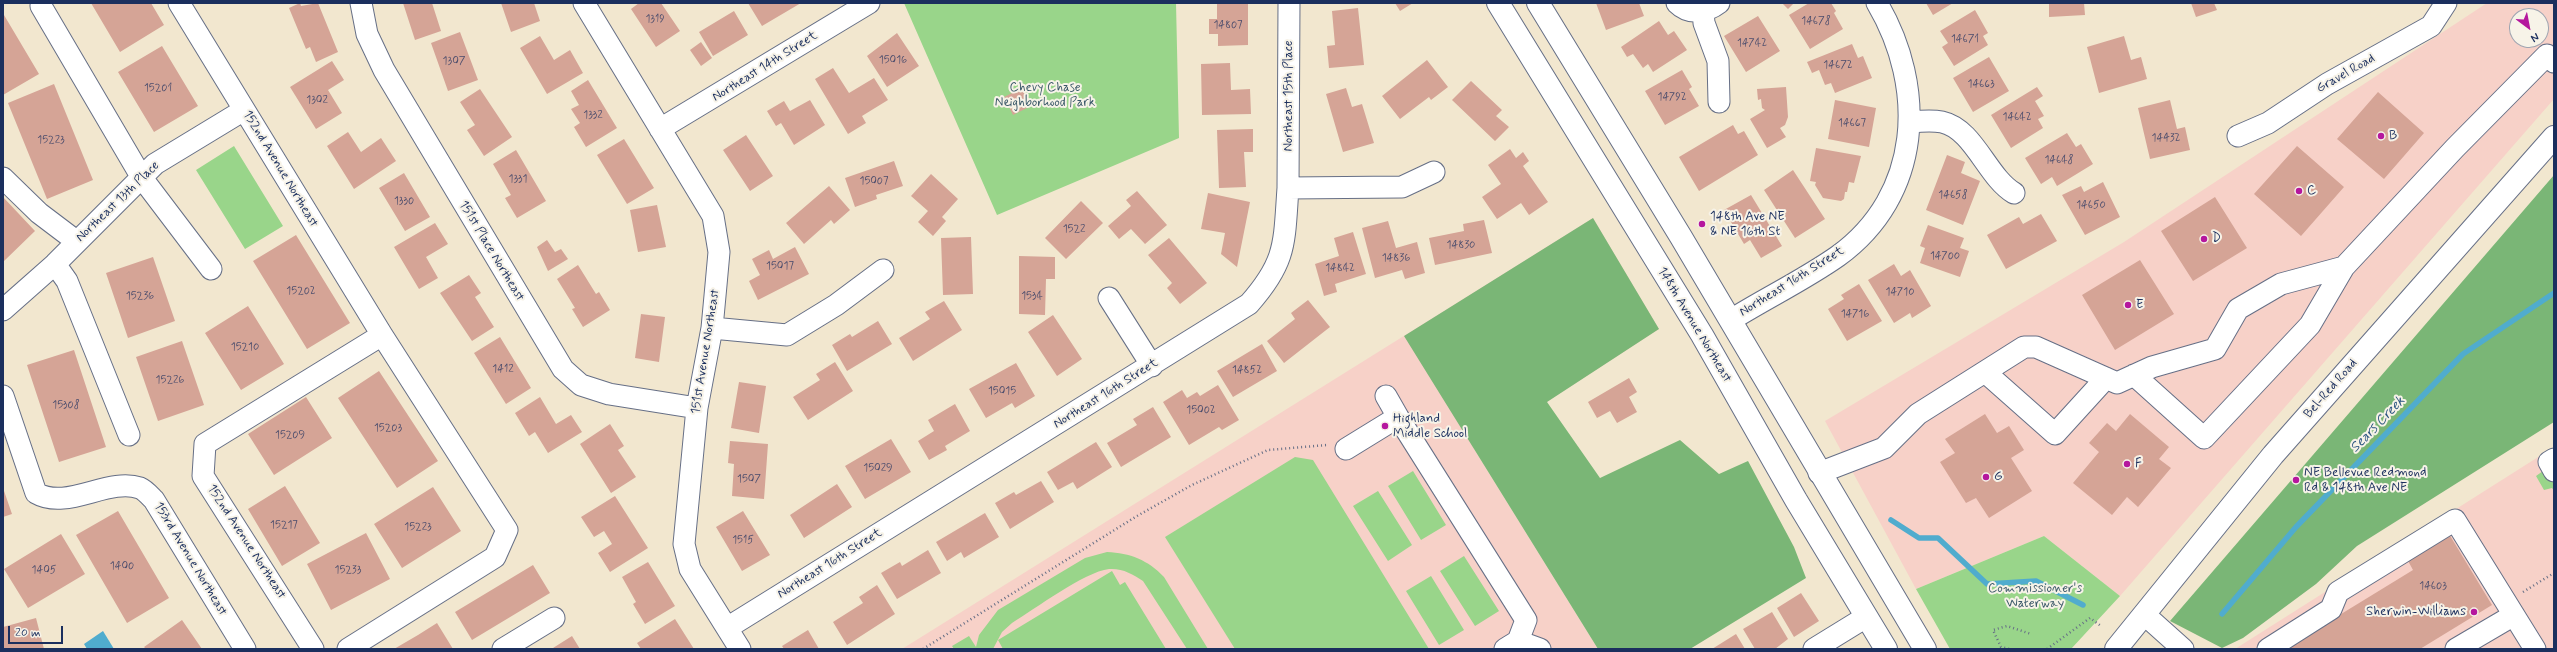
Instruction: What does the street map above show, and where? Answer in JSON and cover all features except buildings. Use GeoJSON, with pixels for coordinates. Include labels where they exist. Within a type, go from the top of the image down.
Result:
{"type":"FeatureCollection","features":[{"type":"Feature","properties":{"kind":"main road","name":"148th Avenue Northeast"},"geometry":{"type":"LineString","coordinates":[[1498,3],[1686,310],[1886,649]]}},
{"type":"Feature","properties":{"kind":"main road"},"geometry":{"type":"LineString","coordinates":[[1538,3],[1731,320],[1819,473],[1926,649]]}},
{"type":"Feature","properties":{"kind":"main road","name":"Bel-Red Road"},"geometry":{"type":"LineString","coordinates":[[2116,649],[2273,455],[2554,137]]}},
{"type":"Feature","properties":{"kind":"main road"},"geometry":{"type":"LineString","coordinates":[[1686,310],[1725,358],[1737,358],[1749,351]]}},
{"type":"Feature","properties":{"kind":"street","name":"152nd Avenue Northeast"},"geometry":{"type":"LineString","coordinates":[[179,3],[382,335],[507,530],[495,557],[348,649]]}},
{"type":"Feature","properties":{"kind":"street","name":"151st Place Northeast"},"geometry":{"type":"LineString","coordinates":[[361,3],[367,34],[384,70],[563,369],[581,385],[609,394],[697,408]]}},
{"type":"Feature","properties":{"kind":"street","name":"151st Avenue Northeast"},"geometry":{"type":"LineString","coordinates":[[584,3],[713,216],[718,236],[719,252],[712,328],[697,408],[684,544],[690,569],[740,649]]}},
{"type":"Feature","properties":{"kind":"street","name":"Northeast 14th Street"},"geometry":{"type":"LineString","coordinates":[[660,129],[869,3]]}},
{"type":"Feature","properties":{"kind":"street","name":"Northeast 15th Place"},"geometry":{"type":"LineString","coordinates":[[1288,188],[1289,3]]}},
{"type":"Feature","properties":{"kind":"street"},"geometry":{"type":"LineString","coordinates":[[1677,3],[1687,10],[1711,7],[1704,24],[1718,61],[1719,102]]}},
{"type":"Feature","properties":{"kind":"street","name":"Northeast 16th Street"},"geometry":{"type":"LineString","coordinates":[[1731,320],[1838,255],[1866,231],[1894,190],[1905,157],[1911,122],[1908,84],[1896,43],[1877,3]]}},
{"type":"Feature","properties":{"kind":"street","name":"Gravel Road"},"geometry":{"type":"LineString","coordinates":[[2238,136],[2268,123],[2327,84],[2431,26],[2446,3]]}},
{"type":"Feature","properties":{"kind":"street"},"geometry":{"type":"LineString","coordinates":[[41,6],[142,178],[211,269]]}},
{"type":"Feature","properties":{"kind":"street"},"geometry":{"type":"LineString","coordinates":[[2134,375],[2204,438],[2310,325],[2344,267],[2455,148],[2552,55]]}},
{"type":"Feature","properties":{"kind":"street","name":"Northeast 13th Place"},"geometry":{"type":"LineString","coordinates":[[3,310],[55,264],[76,241],[155,164],[244,110]]}},
{"type":"Feature","properties":{"kind":"street"},"geometry":{"type":"LineString","coordinates":[[1911,122],[1944,122],[1969,139],[2002,186],[2014,193]]}},
{"type":"Feature","properties":{"kind":"street"},"geometry":{"type":"LineString","coordinates":[[1288,188],[1402,186],[1434,172]]}},
{"type":"Feature","properties":{"kind":"street"},"geometry":{"type":"LineString","coordinates":[[3,178],[39,213],[76,241]]}},
{"type":"Feature","properties":{"kind":"street","name":"Northeast 16th Street"},"geometry":{"type":"LineString","coordinates":[[727,628],[1152,366],[1249,304],[1267,284],[1278,265],[1284,243],[1288,188]]}},
{"type":"Feature","properties":{"kind":"street"},"geometry":{"type":"LineString","coordinates":[[55,264],[67,281],[129,435]]}},
{"type":"Feature","properties":{"kind":"street"},"geometry":{"type":"LineString","coordinates":[[1819,473],[1884,448],[1918,414],[2024,347],[2036,347],[2117,383],[2152,367],[2215,349],[2238,309],[2281,284],[2344,267]]}},
{"type":"Feature","properties":{"kind":"street"},"geometry":{"type":"LineString","coordinates":[[712,328],[787,335],[836,305],[882,270]]}},
{"type":"Feature","properties":{"kind":"street"},"geometry":{"type":"LineString","coordinates":[[1109,298],[1152,366]]}},
{"type":"Feature","properties":{"kind":"street","name":"152nd Avenue Northeast"},"geometry":{"type":"LineString","coordinates":[[314,649],[203,476],[205,444],[382,335]]}},
{"type":"Feature","properties":{"kind":"street"},"geometry":{"type":"LineString","coordinates":[[1985,372],[2055,434],[2106,378]]}},
{"type":"Feature","properties":{"kind":"street","name":"153rd Avenue Northeast"},"geometry":{"type":"LineString","coordinates":[[3,396],[36,493],[46,498],[59,498],[128,485],[142,489],[154,500],[245,649]]}},
{"type":"Feature","properties":{"kind":"street"},"geometry":{"type":"LineString","coordinates":[[1386,396],[1526,620],[1511,645],[1540,649]]}},
{"type":"Feature","properties":{"kind":"street"},"geometry":{"type":"LineString","coordinates":[[1346,449],[1398,417]]}},
{"type":"Feature","properties":{"kind":"street"},"geometry":{"type":"LineString","coordinates":[[2268,649],[2331,609],[2338,592],[2455,520],[2535,649]]}},
{"type":"Feature","properties":{"kind":"street"},"geometry":{"type":"LineString","coordinates":[[2456,649],[2510,608]]}},
{"type":"Feature","properties":{"kind":"street"},"geometry":{"type":"LineString","coordinates":[[2145,615],[2183,649]]}},
{"type":"Feature","properties":{"kind":"street"},"geometry":{"type":"LineString","coordinates":[[1814,649],[1866,617]]}},
{"type":"Feature","properties":{"kind":"street"},"geometry":{"type":"LineString","coordinates":[[503,649],[554,618]]}},
{"type":"Feature","properties":{"kind":"path"},"geometry":{"type":"LineString","coordinates":[[924,649],[1137,516],[1192,485],[1236,464],[1268,450],[1338,444],[1346,449]]}},
{"type":"Feature","properties":{"kind":"path"},"geometry":{"type":"LineString","coordinates":[[2510,608],[2554,573]]}},
{"type":"Feature","properties":{"kind":"path"},"geometry":{"type":"LineString","coordinates":[[2047,649],[2090,618],[2101,626]]}},
{"type":"Feature","properties":{"kind":"path"},"geometry":{"type":"LineString","coordinates":[[2009,649],[2002,648],[1993,630],[2007,626],[2031,634]]}},
{"type":"Feature","properties":{"kind":"shaded area"},"geometry":{"type":"Polygon","coordinates":[[[2487,3],[2554,3],[2554,99],[2120,596],[2044,536],[1916,589],[1825,421],[2124,242],[2487,3]]]}},
{"type":"Feature","properties":{"kind":"shaded area","name":"Highland Middle School"},"geometry":{"type":"Polygon","coordinates":[[[1593,218],[1659,329],[1474,449],[1598,649],[902,649],[1593,218]]]}},
{"type":"Feature","properties":{"kind":"shaded area"},"geometry":{"type":"Polygon","coordinates":[[[2554,447],[2554,649],[2235,649],[2554,447]]]}},
{"type":"Feature","properties":{"kind":"green space","name":"Chevy Chase Neighborhood Park"},"geometry":{"type":"Polygon","coordinates":[[[904,3],[1176,3],[1179,138],[997,215],[904,3]]]}},
{"type":"Feature","properties":{"kind":"green space"},"geometry":{"type":"Polygon","coordinates":[[[234,146],[283,226],[245,249],[196,170],[234,146]]]}},
{"type":"Feature","properties":{"kind":"green space"},"geometry":{"type":"Polygon","coordinates":[[[2554,175],[2554,422],[2357,546],[2316,584],[2243,638],[2222,648],[2170,621],[2554,175]]]}},
{"type":"Feature","properties":{"kind":"green space"},"geometry":{"type":"Polygon","coordinates":[[[1593,218],[1659,329],[1547,402],[1600,478],[1680,440],[1719,474],[1748,461],[1794,547],[1806,578],[1690,649],[1598,649],[1404,336],[1593,218]]]}},
{"type":"Feature","properties":{"kind":"green space"},"geometry":{"type":"Polygon","coordinates":[[[1295,457],[1313,460],[1429,649],[1235,649],[1165,537],[1295,457]]]}},
{"type":"Feature","properties":{"kind":"green space"},"geometry":{"type":"Polygon","coordinates":[[[1413,471],[1446,525],[1421,540],[1388,486],[1413,471]]]}},
{"type":"Feature","properties":{"kind":"green space"},"geometry":{"type":"Polygon","coordinates":[[[2543,471],[2547,472],[2554,483],[2554,491],[2552,488],[2544,490],[2536,476],[2543,471]]]}},
{"type":"Feature","properties":{"kind":"green space"},"geometry":{"type":"Polygon","coordinates":[[[1378,491],[1412,545],[1388,561],[1353,506],[1378,491]]]}},
{"type":"Feature","properties":{"kind":"green space","name":"Commissioner's Waterway"},"geometry":{"type":"Polygon","coordinates":[[[2044,536],[2120,596],[2071,649],[1950,649],[1916,589],[2044,536]]]}},
{"type":"Feature","properties":{"kind":"green space"},"geometry":{"type":"Polygon","coordinates":[[[1107,552],[1138,558],[1158,571],[1164,577],[1208,649],[1187,649],[1143,581],[1118,569],[1109,569],[1099,572],[1060,592],[1012,623],[1002,632],[993,649],[954,649],[952,646],[969,636],[976,647],[979,635],[998,610],[1085,558],[1107,552]]]}},
{"type":"Feature","properties":{"kind":"green space"},"geometry":{"type":"Polygon","coordinates":[[[1464,556],[1499,611],[1475,626],[1440,571],[1464,556]]]}},
{"type":"Feature","properties":{"kind":"green space"},"geometry":{"type":"Polygon","coordinates":[[[1112,571],[1120,585],[1125,582],[1166,649],[1003,649],[998,640],[1112,571]]]}},
{"type":"Feature","properties":{"kind":"green space"},"geometry":{"type":"Polygon","coordinates":[[[1431,576],[1464,630],[1439,645],[1406,591],[1431,576]]]}},
{"type":"Feature","properties":{"kind":"water"},"geometry":{"type":"Polygon","coordinates":[[[103,631],[114,649],[87,649],[84,644],[103,631]]]}},
{"type":"Feature","properties":{"kind":"waterway","name":"Sears Creek"},"geometry":{"type":"LineString","coordinates":[[2222,614],[2296,527],[2463,354],[2554,293]]}},
{"type":"Feature","properties":{"kind":"waterway"},"geometry":{"type":"LineString","coordinates":[[1891,520],[1919,538],[1938,538],[1987,584],[2036,581],[2083,605]]}},
{"type":"Feature","properties":{"kind":"place","name":"B"},"geometry":{"type":"Point","coordinates":[2381,136]}},
{"type":"Feature","properties":{"kind":"place","name":"C"},"geometry":{"type":"Point","coordinates":[2299,191]}},
{"type":"Feature","properties":{"kind":"place","name":"148th Ave NE & NE 16th St"},"geometry":{"type":"Point","coordinates":[1702,224]}},
{"type":"Feature","properties":{"kind":"place","name":"D"},"geometry":{"type":"Point","coordinates":[2204,239]}},
{"type":"Feature","properties":{"kind":"place","name":"E"},"geometry":{"type":"Point","coordinates":[2128,305]}},
{"type":"Feature","properties":{"kind":"place","name":"Highland Middle School"},"geometry":{"type":"Point","coordinates":[1385,426]}},
{"type":"Feature","properties":{"kind":"place","name":"F"},"geometry":{"type":"Point","coordinates":[2127,464]}},
{"type":"Feature","properties":{"kind":"place","name":"G"},"geometry":{"type":"Point","coordinates":[1986,477]}},
{"type":"Feature","properties":{"kind":"place","name":"NE Bellevue Redmond Rd & 148th Ave NE"},"geometry":{"type":"Point","coordinates":[2296,480]}},
{"type":"Feature","properties":{"kind":"place","name":"Sherwin-Williams"},"geometry":{"type":"Point","coordinates":[2474,612]}}]}
